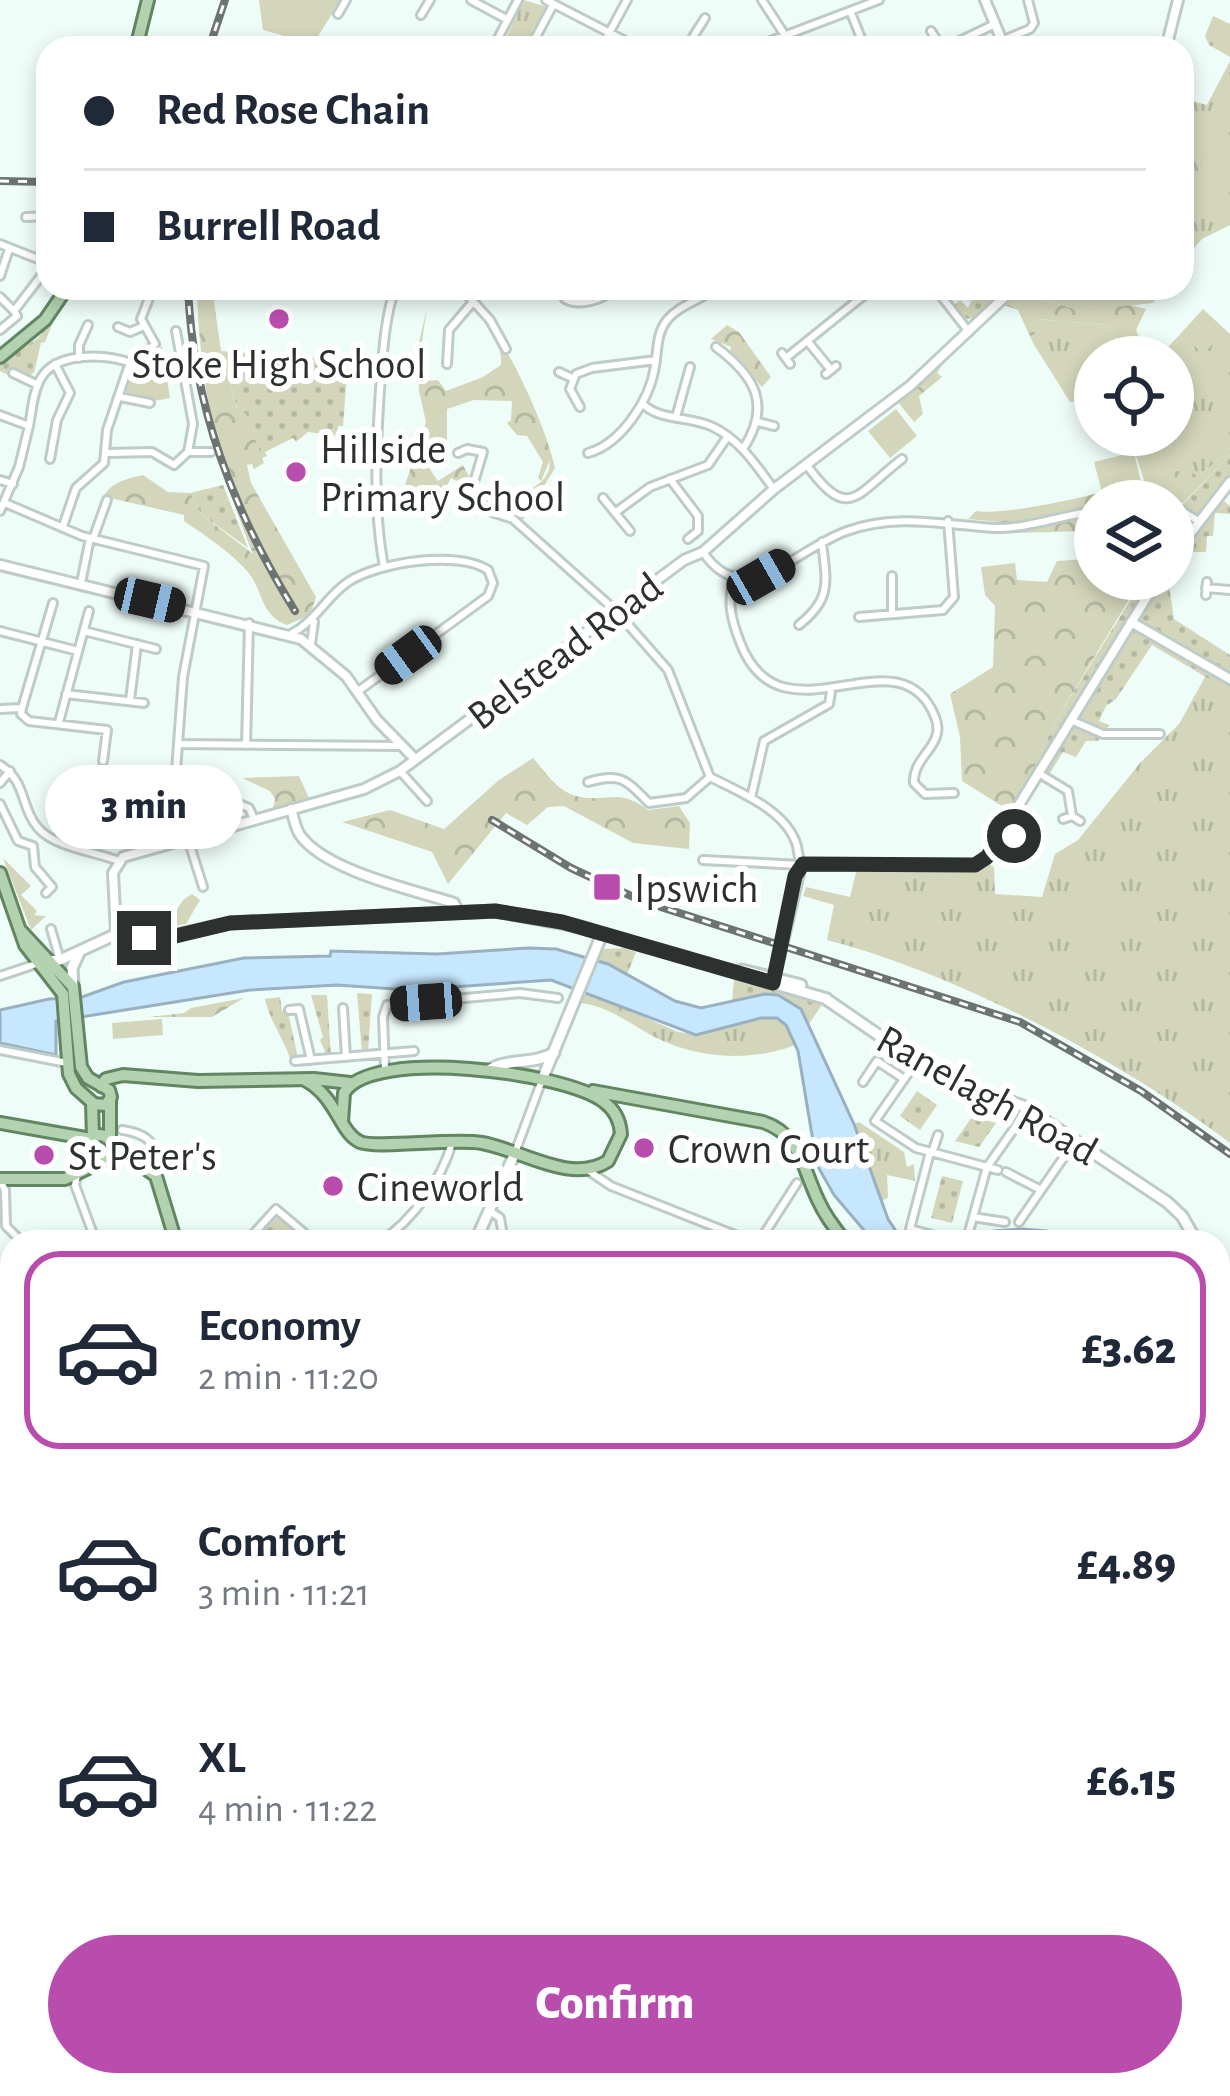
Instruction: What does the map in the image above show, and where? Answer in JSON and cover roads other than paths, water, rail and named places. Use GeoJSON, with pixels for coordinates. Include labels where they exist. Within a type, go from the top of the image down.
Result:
{"type":"FeatureCollection","features":[{"type":"Feature","properties":{"kind":"main road"},"geometry":{"type":"LineString","coordinates":[[139,36],[148,0]]}},
{"type":"Feature","properties":{"kind":"main road"},"geometry":{"type":"LineString","coordinates":[[0,358],[45,320],[59,300]]}},
{"type":"Feature","properties":{"kind":"main road"},"geometry":{"type":"LineString","coordinates":[[0,873],[21,931],[64,976],[73,1022],[71,1080],[91,1101],[103,1106],[127,1081],[141,1078]]}},
{"type":"Feature","properties":{"kind":"main road","name":"Ranelagh Road"},"geometry":{"type":"LineString","coordinates":[[116,933],[159,939],[230,923],[458,911],[529,914],[695,962],[774,979],[827,999],[952,1084],[1028,1109],[1167,1202],[1190,1230]]}},
{"type":"Feature","properties":{"kind":"main road"},"geometry":{"type":"LineString","coordinates":[[49,961],[116,933]]}},
{"type":"Feature","properties":{"kind":"main road"},"geometry":{"type":"LineString","coordinates":[[542,1080],[602,934]]}},
{"type":"Feature","properties":{"kind":"main road"},"geometry":{"type":"LineString","coordinates":[[64,976],[79,951]]}},
{"type":"Feature","properties":{"kind":"main road"},"geometry":{"type":"LineString","coordinates":[[69,993],[79,951]]}},
{"type":"Feature","properties":{"kind":"main road"},"geometry":{"type":"LineString","coordinates":[[49,961],[69,993]]}},
{"type":"Feature","properties":{"kind":"main road"},"geometry":{"type":"LineString","coordinates":[[489,1070],[495,1065],[552,1057]]}},
{"type":"Feature","properties":{"kind":"main road"},"geometry":{"type":"LineString","coordinates":[[552,1057],[551,1076],[557,1084]]}},
{"type":"Feature","properties":{"kind":"main road"},"geometry":{"type":"LineString","coordinates":[[2,1183],[72,1180],[105,1160],[111,1143],[109,1090],[84,1074],[74,1060]]}},
{"type":"Feature","properties":{"kind":"main road"},"geometry":{"type":"LineString","coordinates":[[140,1163],[88,1154],[91,1091],[117,1075],[228,1082],[352,1082],[386,1073],[463,1067],[757,1121],[782,1130],[796,1146],[824,1211],[837,1230]]}},
{"type":"Feature","properties":{"kind":"main road"},"geometry":{"type":"LineString","coordinates":[[305,1080],[330,1098],[352,1136],[363,1143],[452,1139],[589,1171],[608,1161],[619,1144],[617,1117],[604,1102],[578,1089]]}},
{"type":"Feature","properties":{"kind":"main road"},"geometry":{"type":"LineString","coordinates":[[342,1122],[342,1101],[352,1082]]}},
{"type":"Feature","properties":{"kind":"main road"},"geometry":{"type":"LineString","coordinates":[[617,1117],[629,1105],[650,1103]]}},
{"type":"Feature","properties":{"kind":"main road"},"geometry":{"type":"LineString","coordinates":[[0,1124],[101,1136],[157,1176],[173,1230]]}},
{"type":"Feature","properties":{"kind":"main road"},"geometry":{"type":"LineString","coordinates":[[481,1230],[509,1167],[509,1149]]}},
{"type":"Feature","properties":{"kind":"street"},"geometry":{"type":"LineString","coordinates":[[338,14],[346,0]]}},
{"type":"Feature","properties":{"kind":"street"},"geometry":{"type":"LineString","coordinates":[[421,15],[430,0]]}},
{"type":"Feature","properties":{"kind":"street"},"geometry":{"type":"LineString","coordinates":[[471,0],[508,20]]}},
{"type":"Feature","properties":{"kind":"street"},"geometry":{"type":"LineString","coordinates":[[499,36],[518,0]]}},
{"type":"Feature","properties":{"kind":"street"},"geometry":{"type":"LineString","coordinates":[[609,34],[627,0]]}},
{"type":"Feature","properties":{"kind":"street"},"geometry":{"type":"LineString","coordinates":[[762,0],[785,36]]}},
{"type":"Feature","properties":{"kind":"street"},"geometry":{"type":"LineString","coordinates":[[789,36],[879,0]]}},
{"type":"Feature","properties":{"kind":"street"},"geometry":{"type":"LineString","coordinates":[[986,0],[998,36]]}},
{"type":"Feature","properties":{"kind":"street"},"geometry":{"type":"LineString","coordinates":[[1016,36],[1034,23],[1028,0]]}},
{"type":"Feature","properties":{"kind":"street"},"geometry":{"type":"LineString","coordinates":[[1169,36],[1178,0]]}},
{"type":"Feature","properties":{"kind":"street"},"geometry":{"type":"LineString","coordinates":[[535,36],[549,1],[613,36]]}},
{"type":"Feature","properties":{"kind":"street"},"geometry":{"type":"LineString","coordinates":[[851,13],[860,36]]}},
{"type":"Feature","properties":{"kind":"street"},"geometry":{"type":"LineString","coordinates":[[694,36],[705,18]]}},
{"type":"Feature","properties":{"kind":"street"},"geometry":{"type":"LineString","coordinates":[[970,36],[993,25]]}},
{"type":"Feature","properties":{"kind":"street"},"geometry":{"type":"LineString","coordinates":[[931,31],[935,36]]}},
{"type":"Feature","properties":{"kind":"street"},"geometry":{"type":"LineString","coordinates":[[26,218],[36,217]]}},
{"type":"Feature","properties":{"kind":"street"},"geometry":{"type":"LineString","coordinates":[[0,244],[36,260]]}},
{"type":"Feature","properties":{"kind":"street"},"geometry":{"type":"LineString","coordinates":[[0,276],[9,249]]}},
{"type":"Feature","properties":{"kind":"street"},"geometry":{"type":"LineString","coordinates":[[14,311],[36,281]]}},
{"type":"Feature","properties":{"kind":"street"},"geometry":{"type":"LineString","coordinates":[[0,297],[17,316],[0,330]]}},
{"type":"Feature","properties":{"kind":"street"},"geometry":{"type":"LineString","coordinates":[[63,527],[76,488],[98,470],[108,454],[107,430],[131,363],[155,344],[141,316],[148,300]]}},
{"type":"Feature","properties":{"kind":"street"},"geometry":{"type":"LineString","coordinates":[[383,568],[374,477],[384,335],[392,300]]}},
{"type":"Feature","properties":{"kind":"street"},"geometry":{"type":"LineString","coordinates":[[470,300],[490,320],[506,349]]}},
{"type":"Feature","properties":{"kind":"street"},"geometry":{"type":"LineString","coordinates":[[588,453],[616,440],[642,403],[656,360],[657,340],[667,320],[697,300]]}},
{"type":"Feature","properties":{"kind":"street"},"geometry":{"type":"LineString","coordinates":[[786,359],[855,300]]}},
{"type":"Feature","properties":{"kind":"street"},"geometry":{"type":"LineString","coordinates":[[946,300],[969,332]]}},
{"type":"Feature","properties":{"kind":"street","name":"Belstead Road"},"geometry":{"type":"LineString","coordinates":[[119,861],[128,854],[364,789],[400,771],[684,560],[703,551],[774,489],[910,386],[1002,300]]}},
{"type":"Feature","properties":{"kind":"street"},"geometry":{"type":"LineString","coordinates":[[446,364],[449,330],[472,303]]}},
{"type":"Feature","properties":{"kind":"street"},"geometry":{"type":"LineString","coordinates":[[80,358],[79,344],[88,325]]}},
{"type":"Feature","properties":{"kind":"street"},"geometry":{"type":"LineString","coordinates":[[118,328],[130,332],[144,326]]}},
{"type":"Feature","properties":{"kind":"street"},"geometry":{"type":"LineString","coordinates":[[108,454],[152,452],[174,465],[188,452],[193,424],[176,331]]}},
{"type":"Feature","properties":{"kind":"street"},"geometry":{"type":"LineString","coordinates":[[809,343],[831,370]]}},
{"type":"Feature","properties":{"kind":"street"},"geometry":{"type":"LineString","coordinates":[[722,348],[755,390],[758,422],[743,449]]}},
{"type":"Feature","properties":{"kind":"street"},"geometry":{"type":"LineString","coordinates":[[131,363],[80,358],[55,364],[38,385],[13,484],[2,507],[91,538],[202,565],[205,572],[185,662],[176,784],[184,839],[203,887]]}},
{"type":"Feature","properties":{"kind":"street"},"geometry":{"type":"LineString","coordinates":[[559,373],[572,378],[592,368],[656,360]]}},
{"type":"Feature","properties":{"kind":"street"},"geometry":{"type":"LineString","coordinates":[[50,459],[57,420],[70,392],[55,364]]}},
{"type":"Feature","properties":{"kind":"street"},"geometry":{"type":"LineString","coordinates":[[676,417],[690,367]]}},
{"type":"Feature","properties":{"kind":"street"},"geometry":{"type":"LineString","coordinates":[[13,373],[38,385]]}},
{"type":"Feature","properties":{"kind":"street"},"geometry":{"type":"LineString","coordinates":[[572,378],[571,394],[580,406]]}},
{"type":"Feature","properties":{"kind":"street"},"geometry":{"type":"LineString","coordinates":[[120,397],[150,403]]}},
{"type":"Feature","properties":{"kind":"street"},"geometry":{"type":"LineString","coordinates":[[642,403],[653,412],[701,422],[728,436],[774,489]]}},
{"type":"Feature","properties":{"kind":"street"},"geometry":{"type":"LineString","coordinates":[[0,415],[28,425]]}},
{"type":"Feature","properties":{"kind":"street"},"geometry":{"type":"LineString","coordinates":[[758,422],[774,426]]}},
{"type":"Feature","properties":{"kind":"street"},"geometry":{"type":"LineString","coordinates":[[616,512],[650,487],[708,465],[728,436]]}},
{"type":"Feature","properties":{"kind":"street"},"geometry":{"type":"LineString","coordinates":[[458,453],[466,449],[483,452],[472,489],[489,511],[513,518],[617,612],[668,670],[710,777],[751,798],[788,830],[801,865],[774,979]]}},
{"type":"Feature","properties":{"kind":"street"},"geometry":{"type":"LineString","coordinates":[[188,452],[211,452]]}},
{"type":"Feature","properties":{"kind":"street"},"geometry":{"type":"LineString","coordinates":[[806,464],[827,493],[845,500],[860,494],[902,459]]}},
{"type":"Feature","properties":{"kind":"street"},"geometry":{"type":"LineString","coordinates":[[670,479],[698,516],[698,531],[688,539]]}},
{"type":"Feature","properties":{"kind":"street"},"geometry":{"type":"LineString","coordinates":[[0,480],[13,484]]}},
{"type":"Feature","properties":{"kind":"street"},"geometry":{"type":"LineString","coordinates":[[1194,526],[1230,482]]}},
{"type":"Feature","properties":{"kind":"street"},"geometry":{"type":"LineString","coordinates":[[1217,496],[1227,503]]}},
{"type":"Feature","properties":{"kind":"street"},"geometry":{"type":"LineString","coordinates":[[603,498],[630,531]]}},
{"type":"Feature","properties":{"kind":"street"},"geometry":{"type":"LineString","coordinates":[[80,584],[91,538],[107,500]]}},
{"type":"Feature","properties":{"kind":"street"},"geometry":{"type":"LineString","coordinates":[[703,551],[712,565],[734,579],[761,577],[822,542],[866,525],[948,521],[999,528],[1074,515]]}},
{"type":"Feature","properties":{"kind":"street"},"geometry":{"type":"LineString","coordinates":[[1194,518],[1198,520]]}},
{"type":"Feature","properties":{"kind":"street"},"geometry":{"type":"LineString","coordinates":[[859,616],[943,610],[950,604],[954,597],[948,521]]}},
{"type":"Feature","properties":{"kind":"street"},"geometry":{"type":"LineString","coordinates":[[799,625],[816,611],[827,590],[822,542]]}},
{"type":"Feature","properties":{"kind":"street"},"geometry":{"type":"LineString","coordinates":[[291,634],[315,618],[350,581],[383,568],[459,560],[488,570],[493,589],[484,600],[357,692]]}},
{"type":"Feature","properties":{"kind":"street"},"geometry":{"type":"LineString","coordinates":[[0,565],[291,634],[311,644],[346,676],[415,759]]}},
{"type":"Feature","properties":{"kind":"street"},"geometry":{"type":"LineString","coordinates":[[892,576],[892,614]]}},
{"type":"Feature","properties":{"kind":"street"},"geometry":{"type":"LineString","coordinates":[[734,579],[729,611],[742,650],[770,682],[802,692],[831,691],[869,680],[888,679],[904,685],[924,699],[938,732],[917,763],[913,778],[925,794],[954,793]]}},
{"type":"Feature","properties":{"kind":"street"},"geometry":{"type":"LineString","coordinates":[[1206,588],[1230,590]]}},
{"type":"Feature","properties":{"kind":"street"},"geometry":{"type":"LineString","coordinates":[[703,860],[801,865],[982,862],[1010,833],[1144,600]]}},
{"type":"Feature","properties":{"kind":"street"},"geometry":{"type":"LineString","coordinates":[[53,603],[22,708],[29,721],[107,730],[103,760]]}},
{"type":"Feature","properties":{"kind":"street"},"geometry":{"type":"LineString","coordinates":[[59,722],[89,611]]}},
{"type":"Feature","properties":{"kind":"street"},"geometry":{"type":"LineString","coordinates":[[311,644],[315,618]]}},
{"type":"Feature","properties":{"kind":"street"},"geometry":{"type":"LineString","coordinates":[[1130,622],[1230,679]]}},
{"type":"Feature","properties":{"kind":"street"},"geometry":{"type":"LineString","coordinates":[[246,745],[249,623]]}},
{"type":"Feature","properties":{"kind":"street"},"geometry":{"type":"LineString","coordinates":[[84,631],[156,649]]}},
{"type":"Feature","properties":{"kind":"street"},"geometry":{"type":"LineString","coordinates":[[0,632],[78,652]]}},
{"type":"Feature","properties":{"kind":"street"},"geometry":{"type":"LineString","coordinates":[[130,701],[137,644]]}},
{"type":"Feature","properties":{"kind":"street"},"geometry":{"type":"LineString","coordinates":[[751,798],[764,741],[830,704],[831,691]]}},
{"type":"Feature","properties":{"kind":"street"},"geometry":{"type":"LineString","coordinates":[[66,694],[144,703]]}},
{"type":"Feature","properties":{"kind":"street"},"geometry":{"type":"LineString","coordinates":[[0,709],[22,708]]}},
{"type":"Feature","properties":{"kind":"street"},"geometry":{"type":"LineString","coordinates":[[1073,721],[1097,733],[1160,734]]}},
{"type":"Feature","properties":{"kind":"street"},"geometry":{"type":"LineString","coordinates":[[178,744],[431,748]]}},
{"type":"Feature","properties":{"kind":"street"},"geometry":{"type":"LineString","coordinates":[[0,765],[13,774],[42,832],[119,861],[112,874],[116,933]]}},
{"type":"Feature","properties":{"kind":"street"},"geometry":{"type":"LineString","coordinates":[[400,771],[427,801]]}},
{"type":"Feature","properties":{"kind":"street"},"geometry":{"type":"LineString","coordinates":[[0,783],[13,774]]}},
{"type":"Feature","properties":{"kind":"street"},"geometry":{"type":"LineString","coordinates":[[1040,775],[1068,791],[1072,819]]}},
{"type":"Feature","properties":{"kind":"street"},"geometry":{"type":"LineString","coordinates":[[588,782],[609,776],[627,781],[649,803],[686,798],[710,777]]}},
{"type":"Feature","properties":{"kind":"street"},"geometry":{"type":"LineString","coordinates":[[92,791],[176,784]]}},
{"type":"Feature","properties":{"kind":"street"},"geometry":{"type":"LineString","coordinates":[[227,799],[249,808],[254,819]]}},
{"type":"Feature","properties":{"kind":"street"},"geometry":{"type":"LineString","coordinates":[[0,804],[18,841],[33,846]]}},
{"type":"Feature","properties":{"kind":"street"},"geometry":{"type":"LineString","coordinates":[[291,809],[297,830],[309,844],[360,872],[454,903],[458,911]]}},
{"type":"Feature","properties":{"kind":"street"},"geometry":{"type":"LineString","coordinates":[[42,832],[33,846],[35,867],[52,886],[46,893]]}},
{"type":"Feature","properties":{"kind":"street"},"geometry":{"type":"LineString","coordinates":[[0,976],[49,961],[51,929]]}},
{"type":"Feature","properties":{"kind":"street"},"geometry":{"type":"LineString","coordinates":[[386,1073],[387,1005],[520,993],[558,998]]}},
{"type":"Feature","properties":{"kind":"street"},"geometry":{"type":"LineString","coordinates":[[343,1008],[346,1057]]}},
{"type":"Feature","properties":{"kind":"street"},"geometry":{"type":"LineString","coordinates":[[289,1010],[299,1009],[311,1060]]}},
{"type":"Feature","properties":{"kind":"street"},"geometry":{"type":"LineString","coordinates":[[0,1050],[74,1060]]}},
{"type":"Feature","properties":{"kind":"street"},"geometry":{"type":"LineString","coordinates":[[295,1061],[413,1051]]}},
{"type":"Feature","properties":{"kind":"street"},"geometry":{"type":"LineString","coordinates":[[863,1082],[877,1061],[904,1079]]}},
{"type":"Feature","properties":{"kind":"street"},"geometry":{"type":"LineString","coordinates":[[916,1062],[875,1121],[916,1148],[1002,1171],[1041,1190]]}},
{"type":"Feature","properties":{"kind":"street"},"geometry":{"type":"LineString","coordinates":[[509,1149],[542,1080]]}},
{"type":"Feature","properties":{"kind":"street"},"geometry":{"type":"LineString","coordinates":[[969,1230],[987,1167],[1028,1109]]}},
{"type":"Feature","properties":{"kind":"street"},"geometry":{"type":"LineString","coordinates":[[122,1130],[151,1140],[160,1162],[157,1176]]}},
{"type":"Feature","properties":{"kind":"street"},"geometry":{"type":"LineString","coordinates":[[914,1230],[910,1229],[938,1135]]}},
{"type":"Feature","properties":{"kind":"street"},"geometry":{"type":"LineString","coordinates":[[395,1230],[430,1189],[452,1139]]}},
{"type":"Feature","properties":{"kind":"street"},"geometry":{"type":"LineString","coordinates":[[1019,1222],[1076,1141]]}},
{"type":"Feature","properties":{"kind":"street"},"geometry":{"type":"LineString","coordinates":[[608,1161],[608,1184]]}},
{"type":"Feature","properties":{"kind":"street"},"geometry":{"type":"LineString","coordinates":[[589,1171],[608,1184],[725,1230]]}},
{"type":"Feature","properties":{"kind":"street"},"geometry":{"type":"LineString","coordinates":[[72,1180],[91,1230]]}},
{"type":"Feature","properties":{"kind":"street"},"geometry":{"type":"LineString","coordinates":[[2,1183],[10,1230]]}},
{"type":"Feature","properties":{"kind":"street"},"geometry":{"type":"LineString","coordinates":[[764,1230],[796,1184]]}},
{"type":"Feature","properties":{"kind":"street"},"geometry":{"type":"LineString","coordinates":[[256,1230],[274,1210],[302,1230]]}},
{"type":"Feature","properties":{"kind":"street"},"geometry":{"type":"LineString","coordinates":[[490,1211],[500,1219],[502,1230]]}},
{"type":"Feature","properties":{"kind":"street"},"geometry":{"type":"LineString","coordinates":[[973,1216],[1005,1222]]}},
{"type":"Feature","properties":{"kind":"water"},"geometry":{"type":"Polygon","coordinates":[[[556,949],[608,964],[675,1001],[701,1008],[778,995],[801,1009],[895,1230],[864,1230],[834,1195],[817,1165],[798,1051],[786,1025],[777,1018],[696,1035],[551,980],[409,990],[337,985],[250,990],[56,1021],[56,1055],[0,1043],[0,1010],[82,997],[124,982],[244,958],[330,956],[331,951],[437,954],[556,949]]]}},
{"type":"Feature","properties":{"kind":"railway"},"geometry":{"type":"LineString","coordinates":[[213,36],[225,0]]}},
{"type":"Feature","properties":{"kind":"railway"},"geometry":{"type":"LineString","coordinates":[[0,181],[36,182]]}},
{"type":"Feature","properties":{"kind":"railway"},"geometry":{"type":"LineString","coordinates":[[189,300],[198,374],[220,456],[253,535],[295,611]]}},
{"type":"Feature","properties":{"kind":"railway"},"geometry":{"type":"LineString","coordinates":[[492,820],[571,868],[642,901],[1020,1022],[1141,1091],[1230,1154]]}},
{"type":"Feature","properties":{"kind":"place","name":"Stoke High School"},"geometry":{"type":"Point","coordinates":[279,319]}},
{"type":"Feature","properties":{"kind":"place","name":"Hillside Primary School"},"geometry":{"type":"Point","coordinates":[296,472]}},
{"type":"Feature","properties":{"kind":"place","name":"Ipswich"},"geometry":{"type":"Point","coordinates":[607,887]}},
{"type":"Feature","properties":{"kind":"place","name":"Crown Court"},"geometry":{"type":"Point","coordinates":[644,1148]}},
{"type":"Feature","properties":{"kind":"place","name":"St Peter's"},"geometry":{"type":"Point","coordinates":[44,1155]}},
{"type":"Feature","properties":{"kind":"place","name":"Cineworld"},"geometry":{"type":"Point","coordinates":[333,1186]}}]}
